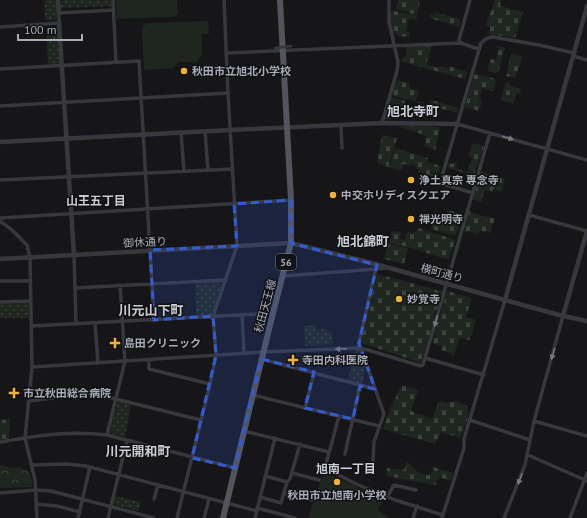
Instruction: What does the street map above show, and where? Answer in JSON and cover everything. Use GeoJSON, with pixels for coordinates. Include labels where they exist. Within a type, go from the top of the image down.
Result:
{"type":"FeatureCollection","features":[{"type":"Feature","properties":{"kind":"main road","name":"秋田天王線"},"geometry":{"type":"LineString","coordinates":[[223,518],[262,355],[291,244],[292,200],[280,0]]}},
{"type":"Feature","properties":{"kind":"street"},"geometry":{"type":"LineString","coordinates":[[58,0],[70,214],[74,255],[76,324]]}},
{"type":"Feature","properties":{"kind":"street"},"geometry":{"type":"LineString","coordinates":[[113,0],[116,62]]}},
{"type":"Feature","properties":{"kind":"street"},"geometry":{"type":"LineString","coordinates":[[177,518],[216,355],[213,316],[237,246],[224,0]]}},
{"type":"Feature","properties":{"kind":"street"},"geometry":{"type":"LineString","coordinates":[[382,123],[397,71],[398,62],[389,22],[389,0]]}},
{"type":"Feature","properties":{"kind":"street"},"geometry":{"type":"LineString","coordinates":[[461,43],[459,40],[470,0]]}},
{"type":"Feature","properties":{"kind":"street"},"geometry":{"type":"LineString","coordinates":[[339,416],[325,468],[356,484],[387,497],[417,506],[442,516],[464,448],[464,439],[484,375],[587,6]]}},
{"type":"Feature","properties":{"kind":"street"},"geometry":{"type":"LineString","coordinates":[[59,12],[114,10]]}},
{"type":"Feature","properties":{"kind":"street"},"geometry":{"type":"LineString","coordinates":[[0,27],[59,23]]}},
{"type":"Feature","properties":{"kind":"street"},"geometry":{"type":"LineString","coordinates":[[472,193],[440,183],[480,43],[487,38],[493,37],[539,45],[587,60]]}},
{"type":"Feature","properties":{"kind":"street"},"geometry":{"type":"LineString","coordinates":[[226,53],[461,43],[478,48]]}},
{"type":"Feature","properties":{"kind":"street"},"geometry":{"type":"LineString","coordinates":[[275,48],[291,46]]}},
{"type":"Feature","properties":{"kind":"street"},"geometry":{"type":"LineString","coordinates":[[0,69],[139,60],[154,320]]}},
{"type":"Feature","properties":{"kind":"street"},"geometry":{"type":"LineString","coordinates":[[0,106],[228,93]]}},
{"type":"Feature","properties":{"kind":"street"},"geometry":{"type":"LineString","coordinates":[[0,142],[382,123],[457,124],[587,160]]}},
{"type":"Feature","properties":{"kind":"street"},"geometry":{"type":"LineString","coordinates":[[341,125],[342,148]]}},
{"type":"Feature","properties":{"kind":"street"},"geometry":{"type":"LineString","coordinates":[[206,131],[208,170]]}},
{"type":"Feature","properties":{"kind":"street"},"geometry":{"type":"LineString","coordinates":[[182,132],[184,171]]}},
{"type":"Feature","properties":{"kind":"street"},"geometry":{"type":"LineString","coordinates":[[32,367],[244,353],[262,355],[359,348],[421,366],[425,358],[490,133]]}},
{"type":"Feature","properties":{"kind":"street"},"geometry":{"type":"LineString","coordinates":[[0,180],[233,169]]}},
{"type":"Feature","properties":{"kind":"street"},"geometry":{"type":"LineString","coordinates":[[0,219],[292,200]]}},
{"type":"Feature","properties":{"kind":"street"},"geometry":{"type":"LineString","coordinates":[[504,518],[519,482],[528,455],[534,422],[587,231],[529,215]]}},
{"type":"Feature","properties":{"kind":"street"},"geometry":{"type":"LineString","coordinates":[[0,219],[26,245],[30,258],[32,367],[25,438],[32,465],[36,490],[37,518]]}},
{"type":"Feature","properties":{"kind":"street","name":"横町通り"},"geometry":{"type":"LineString","coordinates":[[291,244],[563,316],[587,321]]}},
{"type":"Feature","properties":{"kind":"street","name":"御休通り"},"geometry":{"type":"LineString","coordinates":[[0,259],[150,250],[291,244]]}},
{"type":"Feature","properties":{"kind":"street"},"geometry":{"type":"LineString","coordinates":[[283,276],[376,267],[359,348],[384,414],[374,442],[373,462]]}},
{"type":"Feature","properties":{"kind":"street"},"geometry":{"type":"LineString","coordinates":[[75,288],[226,280]]}},
{"type":"Feature","properties":{"kind":"street"},"geometry":{"type":"LineString","coordinates":[[0,281],[30,281]]}},
{"type":"Feature","properties":{"kind":"street"},"geometry":{"type":"LineString","coordinates":[[107,435],[125,361],[121,322],[120,286]]}},
{"type":"Feature","properties":{"kind":"street"},"geometry":{"type":"LineString","coordinates":[[0,302],[31,301]]}},
{"type":"Feature","properties":{"kind":"street"},"geometry":{"type":"LineString","coordinates":[[32,326],[273,313]]}},
{"type":"Feature","properties":{"kind":"street"},"geometry":{"type":"LineString","coordinates":[[242,315],[244,353]]}},
{"type":"Feature","properties":{"kind":"street"},"geometry":{"type":"LineString","coordinates":[[94,323],[98,363]]}},
{"type":"Feature","properties":{"kind":"street"},"geometry":{"type":"LineString","coordinates":[[262,355],[360,386],[375,389]]}},
{"type":"Feature","properties":{"kind":"street"},"geometry":{"type":"LineString","coordinates":[[425,358],[484,375]]}},
{"type":"Feature","properties":{"kind":"street"},"geometry":{"type":"LineString","coordinates":[[149,360],[148,369],[210,384]]}},
{"type":"Feature","properties":{"kind":"street"},"geometry":{"type":"LineString","coordinates":[[305,408],[314,372]]}},
{"type":"Feature","properties":{"kind":"street"},"geometry":{"type":"LineString","coordinates":[[345,454],[360,386]]}},
{"type":"Feature","properties":{"kind":"street"},"geometry":{"type":"LineString","coordinates":[[29,401],[91,393],[201,420]]}},
{"type":"Feature","properties":{"kind":"street"},"geometry":{"type":"LineString","coordinates":[[253,395],[379,426]]}},
{"type":"Feature","properties":{"kind":"street"},"geometry":{"type":"LineString","coordinates":[[470,420],[530,440]]}},
{"type":"Feature","properties":{"kind":"street"},"geometry":{"type":"LineString","coordinates":[[534,422],[587,436]]}},
{"type":"Feature","properties":{"kind":"street"},"geometry":{"type":"LineString","coordinates":[[244,431],[329,452]]}},
{"type":"Feature","properties":{"kind":"street"},"geometry":{"type":"LineString","coordinates":[[0,442],[70,432],[87,432],[107,435],[234,468]]}},
{"type":"Feature","properties":{"kind":"street"},"geometry":{"type":"LineString","coordinates":[[255,518],[275,438]]}},
{"type":"Feature","properties":{"kind":"street"},"geometry":{"type":"LineString","coordinates":[[108,518],[127,440]]}},
{"type":"Feature","properties":{"kind":"street"},"geometry":{"type":"LineString","coordinates":[[260,497],[281,503],[287,482],[292,473],[300,444]]}},
{"type":"Feature","properties":{"kind":"street"},"geometry":{"type":"LineString","coordinates":[[528,455],[586,480]]}},
{"type":"Feature","properties":{"kind":"street"},"geometry":{"type":"LineString","coordinates":[[32,465],[67,464],[90,467],[183,491],[226,504],[257,509],[295,518]]}},
{"type":"Feature","properties":{"kind":"street"},"geometry":{"type":"LineString","coordinates":[[78,518],[90,467]]}},
{"type":"Feature","properties":{"kind":"street"},"geometry":{"type":"LineString","coordinates":[[292,473],[320,480]]}},
{"type":"Feature","properties":{"kind":"street"},"geometry":{"type":"LineString","coordinates":[[570,518],[586,480],[587,473]]}},
{"type":"Feature","properties":{"kind":"street"},"geometry":{"type":"LineString","coordinates":[[265,476],[287,482]]}},
{"type":"Feature","properties":{"kind":"street"},"geometry":{"type":"LineString","coordinates":[[154,499],[158,485]]}},
{"type":"Feature","properties":{"kind":"street"},"geometry":{"type":"LineString","coordinates":[[387,497],[394,485],[416,490]]}},
{"type":"Feature","properties":{"kind":"street"},"geometry":{"type":"LineString","coordinates":[[0,493],[36,490],[51,491],[154,518]]}},
{"type":"Feature","properties":{"kind":"street"},"geometry":{"type":"LineString","coordinates":[[284,493],[312,500]]}},
{"type":"Feature","properties":{"kind":"street"},"geometry":{"type":"LineString","coordinates":[[204,518],[209,499]]}},
{"type":"Feature","properties":{"kind":"street"},"geometry":{"type":"LineString","coordinates":[[37,504],[57,506],[80,512]]}},
{"type":"Feature","properties":{"kind":"street"},"geometry":{"type":"LineString","coordinates":[[413,518],[417,506]]}},
{"type":"Feature","properties":{"kind":"highlighted area"},"geometry":{"type":"Polygon","coordinates":[[[291,200],[291,243],[377,265],[359,343],[375,389],[360,386],[353,419],[305,408],[314,372],[261,359],[235,468],[192,458],[216,355],[213,316],[154,320],[150,250],[237,246],[234,204],[291,200]]]}},
{"type":"Feature","properties":{"kind":"green space"},"geometry":{"type":"Polygon","coordinates":[[[44,0],[57,0],[57,20],[45,20],[44,0]]]}},
{"type":"Feature","properties":{"kind":"green space"},"geometry":{"type":"Polygon","coordinates":[[[61,0],[111,0],[111,6],[61,8],[61,0]]]}},
{"type":"Feature","properties":{"kind":"green space"},"geometry":{"type":"Polygon","coordinates":[[[116,0],[177,0],[178,14],[173,17],[117,19],[116,0]]]}},
{"type":"Feature","properties":{"kind":"green space"},"geometry":{"type":"Polygon","coordinates":[[[398,0],[420,0],[417,15],[396,9],[398,0]]]}},
{"type":"Feature","properties":{"kind":"green space"},"geometry":{"type":"Polygon","coordinates":[[[495,0],[501,0],[500,6],[523,12],[515,38],[489,34],[490,28],[486,25],[495,0]]]}},
{"type":"Feature","properties":{"kind":"green space"},"geometry":{"type":"Polygon","coordinates":[[[390,10],[417,16],[416,20],[409,19],[406,31],[410,33],[409,37],[397,36],[397,34],[393,33],[390,21],[390,10]]]}},
{"type":"Feature","properties":{"kind":"green space"},"geometry":{"type":"Polygon","coordinates":[[[435,12],[459,19],[459,27],[430,18],[431,14],[434,15],[435,12]]]}},
{"type":"Feature","properties":{"kind":"green space"},"geometry":{"type":"Polygon","coordinates":[[[208,21],[209,34],[202,34],[202,55],[197,62],[179,62],[173,68],[144,70],[142,29],[146,23],[208,21]]]}},
{"type":"Feature","properties":{"kind":"green space"},"geometry":{"type":"Polygon","coordinates":[[[59,28],[60,64],[48,64],[46,29],[59,28]]]}},
{"type":"Feature","properties":{"kind":"green space"},"geometry":{"type":"Polygon","coordinates":[[[432,46],[426,64],[438,68],[440,66],[449,68],[449,66],[465,71],[467,72],[465,79],[400,61],[406,55],[406,47],[432,46]]]}},
{"type":"Feature","properties":{"kind":"green space"},"geometry":{"type":"Polygon","coordinates":[[[499,46],[505,48],[498,72],[495,73],[487,71],[491,59],[496,60],[499,46]]]}},
{"type":"Feature","properties":{"kind":"green space"},"geometry":{"type":"Polygon","coordinates":[[[511,54],[521,56],[522,58],[515,78],[506,76],[511,54]]]}},
{"type":"Feature","properties":{"kind":"green space"},"geometry":{"type":"Polygon","coordinates":[[[474,74],[497,79],[493,91],[482,88],[479,99],[482,101],[479,111],[465,107],[474,74]]]}},
{"type":"Feature","properties":{"kind":"green space"},"geometry":{"type":"Polygon","coordinates":[[[397,80],[410,84],[409,88],[419,91],[416,101],[428,105],[431,100],[456,107],[458,109],[457,113],[391,95],[397,80]]]}},
{"type":"Feature","properties":{"kind":"green space"},"geometry":{"type":"Polygon","coordinates":[[[506,82],[510,83],[510,86],[521,89],[520,94],[517,93],[513,104],[501,100],[506,82]]]}},
{"type":"Feature","properties":{"kind":"green space"},"geometry":{"type":"Polygon","coordinates":[[[391,97],[405,101],[403,109],[400,109],[396,119],[385,119],[391,97]]]}},
{"type":"Feature","properties":{"kind":"green space"},"geometry":{"type":"Polygon","coordinates":[[[397,126],[438,127],[440,129],[435,150],[424,146],[427,136],[397,126]]]}},
{"type":"Feature","properties":{"kind":"green space"},"geometry":{"type":"Polygon","coordinates":[[[382,135],[397,138],[388,167],[377,163],[382,135]]]}},
{"type":"Feature","properties":{"kind":"green space"},"geometry":{"type":"Polygon","coordinates":[[[473,143],[484,146],[474,175],[447,168],[448,163],[453,164],[454,162],[457,163],[456,168],[467,172],[472,158],[468,156],[473,143]]]}},
{"type":"Feature","properties":{"kind":"green space"},"geometry":{"type":"Polygon","coordinates":[[[395,148],[428,158],[427,162],[441,166],[437,178],[418,172],[419,169],[411,164],[410,166],[403,164],[401,171],[389,167],[395,148]]]}},
{"type":"Feature","properties":{"kind":"green space"},"geometry":{"type":"Polygon","coordinates":[[[481,171],[505,179],[503,186],[479,179],[481,171]]]}},
{"type":"Feature","properties":{"kind":"green space"},"geometry":{"type":"Polygon","coordinates":[[[479,180],[503,187],[501,192],[493,189],[492,192],[485,190],[481,202],[474,200],[473,198],[479,180]]]}},
{"type":"Feature","properties":{"kind":"green space"},"geometry":{"type":"Polygon","coordinates":[[[447,210],[463,214],[456,235],[431,229],[433,221],[436,219],[444,221],[447,210]]]}},
{"type":"Feature","properties":{"kind":"green space"},"geometry":{"type":"Polygon","coordinates":[[[469,211],[482,216],[495,218],[490,233],[480,231],[478,234],[467,231],[466,233],[464,232],[469,211]]]}},
{"type":"Feature","properties":{"kind":"green space"},"geometry":{"type":"Polygon","coordinates":[[[419,228],[453,239],[455,241],[449,260],[408,247],[389,243],[392,231],[401,232],[400,239],[405,240],[408,231],[413,233],[419,228]]]}},
{"type":"Feature","properties":{"kind":"green space"},"geometry":{"type":"Polygon","coordinates":[[[388,244],[408,248],[404,264],[384,259],[388,244]]]}},
{"type":"Feature","properties":{"kind":"green space"},"geometry":{"type":"Polygon","coordinates":[[[377,274],[442,291],[437,309],[435,310],[435,318],[421,363],[361,343],[377,274]]]}},
{"type":"Feature","properties":{"kind":"green space"},"geometry":{"type":"Polygon","coordinates":[[[220,282],[222,284],[211,315],[196,315],[195,284],[220,282]]]}},
{"type":"Feature","properties":{"kind":"green space"},"geometry":{"type":"Polygon","coordinates":[[[447,291],[472,298],[466,317],[476,320],[470,340],[459,338],[454,355],[441,350],[442,346],[432,343],[447,291]]]}},
{"type":"Feature","properties":{"kind":"green space"},"geometry":{"type":"Polygon","coordinates":[[[29,303],[29,318],[0,318],[0,304],[29,303]]]}},
{"type":"Feature","properties":{"kind":"green space"},"geometry":{"type":"Polygon","coordinates":[[[316,325],[316,330],[324,328],[332,333],[333,344],[305,346],[304,326],[316,325]]]}},
{"type":"Feature","properties":{"kind":"green space"},"geometry":{"type":"Polygon","coordinates":[[[355,349],[361,349],[366,365],[362,385],[348,381],[355,349]]]}},
{"type":"Feature","properties":{"kind":"green space"},"geometry":{"type":"Polygon","coordinates":[[[402,385],[418,390],[411,411],[432,419],[439,401],[446,403],[455,401],[467,406],[469,414],[461,438],[441,432],[435,444],[383,429],[390,409],[402,385]]]}},
{"type":"Feature","properties":{"kind":"green space"},"geometry":{"type":"Polygon","coordinates":[[[118,401],[131,405],[125,437],[110,433],[118,401]]]}},
{"type":"Feature","properties":{"kind":"green space"},"geometry":{"type":"Polygon","coordinates":[[[10,419],[9,439],[0,440],[0,420],[10,419]]]}},
{"type":"Feature","properties":{"kind":"green space"},"geometry":{"type":"Polygon","coordinates":[[[407,461],[414,469],[422,474],[430,475],[433,467],[453,473],[451,481],[439,477],[435,485],[386,476],[387,468],[404,470],[407,461]]]}},
{"type":"Feature","properties":{"kind":"green space"},"geometry":{"type":"Polygon","coordinates":[[[0,465],[26,471],[30,474],[32,479],[32,487],[0,487],[0,465]]]}},
{"type":"Feature","properties":{"kind":"green space","name":"秋田市立旭南小学校"},"geometry":{"type":"Polygon","coordinates":[[[324,472],[383,499],[378,510],[390,518],[308,518],[324,472]]]}},
{"type":"Feature","properties":{"kind":"green space"},"geometry":{"type":"Polygon","coordinates":[[[115,496],[141,502],[139,511],[114,505],[115,496]]]}},
{"type":"Feature","properties":{"kind":"place","name":"秋田市立旭北小学校"},"geometry":{"type":"Point","coordinates":[184,71]}},
{"type":"Feature","properties":{"kind":"place","name":"浄土真宗 専念寺"},"geometry":{"type":"Point","coordinates":[411,180]}},
{"type":"Feature","properties":{"kind":"place","name":"中交ホリディスクエア"},"geometry":{"type":"Point","coordinates":[333,195]}},
{"type":"Feature","properties":{"kind":"place","name":"禅光明寺"},"geometry":{"type":"Point","coordinates":[411,219]}},
{"type":"Feature","properties":{"kind":"place","name":"妙覚寺"},"geometry":{"type":"Point","coordinates":[399,299]}},
{"type":"Feature","properties":{"kind":"place","name":"島田クリニック"},"geometry":{"type":"Point","coordinates":[115,343]}},
{"type":"Feature","properties":{"kind":"place","name":"寺田内科医院"},"geometry":{"type":"Point","coordinates":[293,360]}},
{"type":"Feature","properties":{"kind":"place","name":"市立秋田総合病院"},"geometry":{"type":"Point","coordinates":[14,393]}},
{"type":"Feature","properties":{"kind":"place","name":"秋田市立旭南小学校"},"geometry":{"type":"Point","coordinates":[337,482]}},
{"type":"Feature","properties":{"kind":"district","name":"旭北寺町"},"geometry":{"type":"Point","coordinates":[413,111]}},
{"type":"Feature","properties":{"kind":"district","name":"山王五丁目"},"geometry":{"type":"Point","coordinates":[96,201]}},
{"type":"Feature","properties":{"kind":"district","name":"旭北錦町"},"geometry":{"type":"Point","coordinates":[363,241]}},
{"type":"Feature","properties":{"kind":"district","name":"川元山下町"},"geometry":{"type":"Point","coordinates":[151,310]}},
{"type":"Feature","properties":{"kind":"district","name":"川元開和町"},"geometry":{"type":"Point","coordinates":[138,451]}},
{"type":"Feature","properties":{"kind":"district","name":"旭南一丁目"},"geometry":{"type":"Point","coordinates":[346,469]}}]}
